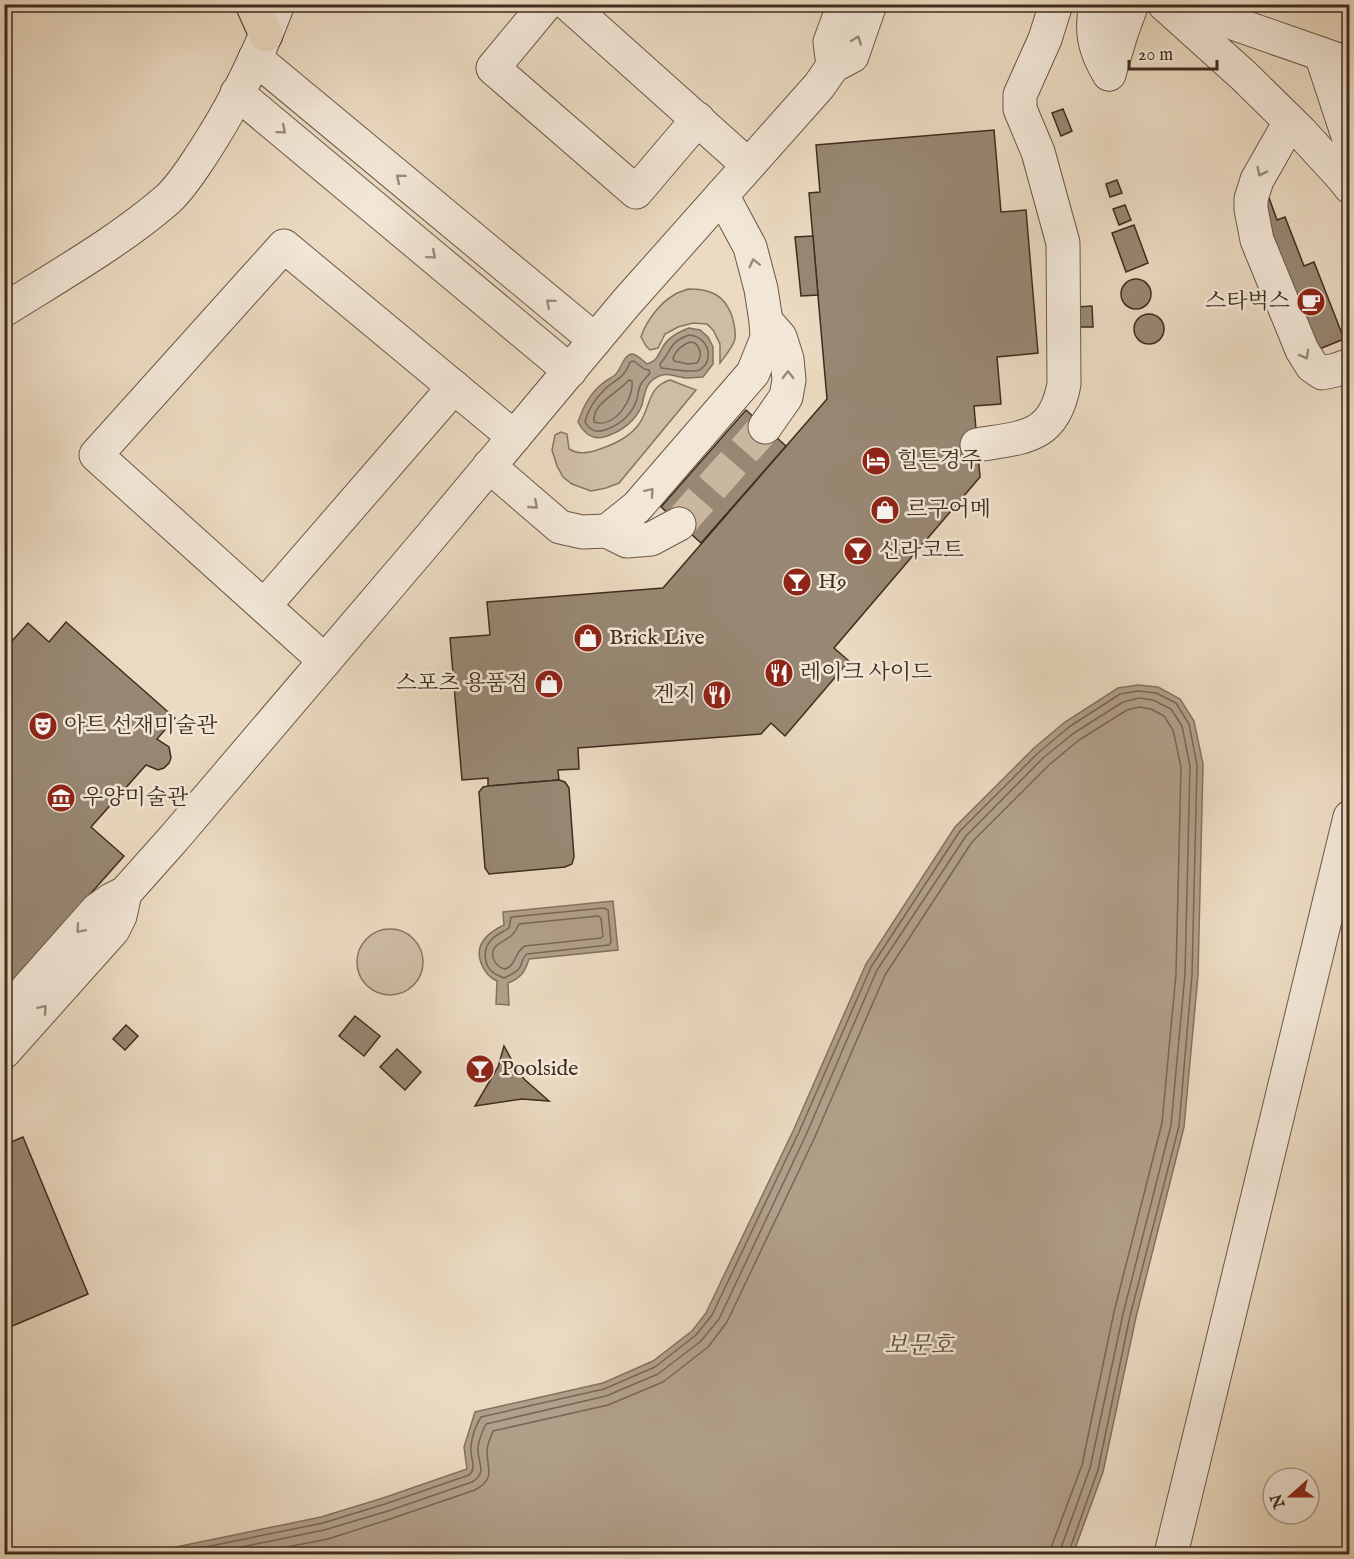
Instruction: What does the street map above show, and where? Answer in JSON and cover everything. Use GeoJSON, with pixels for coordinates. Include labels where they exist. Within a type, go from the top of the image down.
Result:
{"type":"FeatureCollection","features":[{"type":"Feature","properties":{"kind":"main road"},"geometry":{"type":"LineString","coordinates":[[252,4],[260,46]]}},
{"type":"Feature","properties":{"kind":"street"},"geometry":{"type":"LineString","coordinates":[[4,310],[123,234],[169,198],[188,176],[218,130],[260,46],[278,4]]}},
{"type":"Feature","properties":{"kind":"street"},"geometry":{"type":"LineString","coordinates":[[260,46],[284,4]]}},
{"type":"Feature","properties":{"kind":"street"},"geometry":{"type":"LineString","coordinates":[[546,4],[493,68],[636,192],[698,119]]}},
{"type":"Feature","properties":{"kind":"street"},"geometry":{"type":"LineString","coordinates":[[568,4],[748,165]]}},
{"type":"Feature","properties":{"kind":"street"},"geometry":{"type":"LineString","coordinates":[[833,66],[830,42],[843,4]]}},
{"type":"Feature","properties":{"kind":"street"},"geometry":{"type":"LineString","coordinates":[[4,1015],[97,910],[125,893],[174,838],[626,303],[819,86],[833,66],[852,56],[870,4]]}},
{"type":"Feature","properties":{"kind":"street"},"geometry":{"type":"LineString","coordinates":[[978,445],[1026,437],[1037,431],[1049,421],[1055,412],[1064,384],[1063,243],[1040,160],[1020,109],[1020,95],[1045,39],[1056,4]]}},
{"type":"Feature","properties":{"kind":"street"},"geometry":{"type":"LineString","coordinates":[[1096,4],[1093,16],[1093,37],[1108,75],[1132,4]]}},
{"type":"Feature","properties":{"kind":"street"},"geometry":{"type":"LineString","coordinates":[[1164,4],[1244,76],[1350,188]]}},
{"type":"Feature","properties":{"kind":"street"},"geometry":{"type":"LineString","coordinates":[[1178,4],[1223,12],[1335,59],[1350,142]]}},
{"type":"Feature","properties":{"kind":"street"},"geometry":{"type":"LineString","coordinates":[[260,46],[595,340]]}},
{"type":"Feature","properties":{"kind":"street"},"geometry":{"type":"LineString","coordinates":[[237,93],[570,371]]}},
{"type":"Feature","properties":{"kind":"street"},"geometry":{"type":"LineString","coordinates":[[1290,122],[1257,180],[1251,199],[1251,215],[1257,240],[1302,350],[1312,366],[1322,373],[1350,365]]}},
{"type":"Feature","properties":{"kind":"street"},"geometry":{"type":"LineString","coordinates":[[607,531],[637,507],[753,373],[767,338],[761,290],[750,247],[722,195]]}},
{"type":"Feature","properties":{"kind":"street"},"geometry":{"type":"LineString","coordinates":[[325,661],[96,455],[284,246],[514,437]]}},
{"type":"Feature","properties":{"kind":"street"},"geometry":{"type":"LineString","coordinates":[[765,427],[786,397],[789,380],[787,359],[780,337],[766,321]]}},
{"type":"Feature","properties":{"kind":"street"},"geometry":{"type":"LineString","coordinates":[[265,605],[454,387]]}},
{"type":"Feature","properties":{"kind":"street"},"geometry":{"type":"LineString","coordinates":[[489,466],[560,527],[582,532],[607,531],[627,541],[651,539],[679,524]]}},
{"type":"Feature","properties":{"kind":"street"},"geometry":{"type":"LineString","coordinates":[[1171,1554],[1350,817]]}},
{"type":"Feature","properties":{"kind":"street"},"geometry":{"type":"LineString","coordinates":[[4,1052],[112,930],[120,916],[125,893]]}},
{"type":"Feature","properties":{"kind":"shaded area"},"geometry":{"type":"Polygon","coordinates":[[[688,289],[715,294],[725,302],[729,309],[735,339],[720,363],[720,344],[707,324],[693,323],[678,327],[665,334],[658,348],[650,350],[641,337],[646,325],[659,308],[669,298],[688,289]]]}},
{"type":"Feature","properties":{"kind":"shaded area"},"geometry":{"type":"Polygon","coordinates":[[[670,380],[696,390],[619,483],[591,491],[572,484],[563,477],[552,450],[555,435],[561,432],[567,434],[569,449],[580,453],[617,442],[635,429],[643,418],[657,387],[670,380]]]}},
{"type":"Feature","properties":{"kind":"shaded area"},"geometry":{"type":"Polygon","coordinates":[[[384,929],[396,929],[408,934],[418,944],[423,962],[421,975],[408,990],[396,995],[384,995],[372,990],[362,980],[357,968],[357,956],[362,944],[372,934],[384,929]]]}},
{"type":"Feature","properties":{"kind":"water"},"geometry":{"type":"Polygon","coordinates":[[[689,328],[700,330],[708,337],[713,347],[713,364],[703,377],[661,375],[653,379],[648,386],[639,411],[627,425],[604,437],[595,437],[585,432],[578,422],[585,406],[598,387],[617,373],[626,357],[634,354],[647,364],[651,363],[669,339],[689,328]]]}},
{"type":"Feature","properties":{"kind":"water","name":"보문호"},"geometry":{"type":"Polygon","coordinates":[[[1138,685],[1158,687],[1180,699],[1194,721],[1203,764],[1198,975],[1184,1127],[1136,1317],[1103,1472],[1073,1554],[142,1554],[321,1517],[467,1469],[464,1447],[475,1412],[603,1383],[653,1361],[692,1331],[706,1313],[794,1129],[866,964],[955,827],[1034,748],[1065,722],[1118,688],[1138,685]]]}},
{"type":"Feature","properties":{"kind":"water"},"geometry":{"type":"Polygon","coordinates":[[[613,901],[618,950],[529,959],[522,974],[508,983],[509,1005],[496,1004],[497,981],[489,976],[479,956],[481,944],[488,935],[504,925],[503,912],[613,901]]]}},
{"type":"Feature","properties":{"kind":"building"},"geometry":{"type":"Polygon","coordinates":[[[1063,109],[1072,131],[1061,136],[1052,113],[1063,109]]]}},
{"type":"Feature","properties":{"kind":"building","name":"힐튼경주"},"geometry":{"type":"Polygon","coordinates":[[[994,130],[1001,212],[1026,210],[1038,353],[997,357],[1001,404],[974,406],[980,477],[834,648],[849,661],[785,736],[771,723],[761,734],[578,748],[579,769],[558,770],[559,780],[488,786],[488,778],[462,780],[450,638],[490,635],[487,602],[663,588],[827,399],[809,193],[820,192],[816,145],[994,130]]]}},
{"type":"Feature","properties":{"kind":"building"},"geometry":{"type":"Polygon","coordinates":[[[1117,180],[1122,193],[1110,197],[1106,184],[1117,180]]]}},
{"type":"Feature","properties":{"kind":"building","name":"스타벅스"},"geometry":{"type":"Polygon","coordinates":[[[1268,195],[1277,220],[1285,217],[1304,266],[1314,262],[1344,339],[1312,352],[1257,200],[1268,195]]]}},
{"type":"Feature","properties":{"kind":"building"},"geometry":{"type":"Polygon","coordinates":[[[1125,205],[1131,220],[1119,225],[1113,209],[1125,205]]]}},
{"type":"Feature","properties":{"kind":"building"},"geometry":{"type":"Polygon","coordinates":[[[1134,225],[1148,263],[1126,272],[1112,233],[1134,225]]]}},
{"type":"Feature","properties":{"kind":"building"},"geometry":{"type":"Polygon","coordinates":[[[813,236],[818,295],[801,296],[795,237],[813,236]]]}},
{"type":"Feature","properties":{"kind":"building"},"geometry":{"type":"Polygon","coordinates":[[[1136,279],[1142,280],[1150,288],[1150,300],[1142,308],[1136,309],[1130,308],[1122,300],[1121,294],[1122,288],[1130,280],[1136,279]]]}},
{"type":"Feature","properties":{"kind":"building"},"geometry":{"type":"Polygon","coordinates":[[[1092,306],[1093,327],[1078,327],[1077,307],[1092,306]]]}},
{"type":"Feature","properties":{"kind":"building"},"geometry":{"type":"Polygon","coordinates":[[[1149,314],[1160,318],[1164,329],[1160,340],[1149,344],[1138,340],[1134,329],[1138,318],[1149,314]]]}},
{"type":"Feature","properties":{"kind":"building"},"geometry":{"type":"Polygon","coordinates":[[[746,410],[786,446],[701,543],[661,507],[746,410]]]}},
{"type":"Feature","properties":{"kind":"building","name":"우양미술관"},"geometry":{"type":"Polygon","coordinates":[[[66,622],[175,718],[157,739],[169,747],[171,758],[164,768],[158,770],[146,765],[91,827],[124,856],[4,991],[4,650],[28,623],[49,642],[66,622]]]}},
{"type":"Feature","properties":{"kind":"building"},"geometry":{"type":"Polygon","coordinates":[[[559,780],[565,782],[569,788],[574,857],[572,864],[565,867],[489,874],[485,868],[479,792],[483,787],[488,786],[559,780]]]}},
{"type":"Feature","properties":{"kind":"building"},"geometry":{"type":"Polygon","coordinates":[[[355,1016],[380,1036],[364,1056],[339,1036],[355,1016]]]}},
{"type":"Feature","properties":{"kind":"building"},"geometry":{"type":"Polygon","coordinates":[[[126,1025],[138,1036],[125,1050],[113,1039],[126,1025]]]}},
{"type":"Feature","properties":{"kind":"building"},"geometry":{"type":"Polygon","coordinates":[[[504,1046],[524,1079],[549,1101],[522,1099],[475,1106],[498,1067],[504,1046]]]}},
{"type":"Feature","properties":{"kind":"building"},"geometry":{"type":"Polygon","coordinates":[[[397,1049],[421,1072],[405,1090],[380,1067],[397,1049]]]}},
{"type":"Feature","properties":{"kind":"building"},"geometry":{"type":"Polygon","coordinates":[[[23,1137],[88,1294],[10,1327],[4,1314],[4,1145],[23,1137]]]}},
{"type":"Feature","properties":{"kind":"tunnel"},"geometry":{"type":"LineString","coordinates":[[679,524],[765,427]]}},
{"type":"Feature","properties":{"kind":"place","name":"스타벅스"},"geometry":{"type":"Point","coordinates":[1311,302]}},
{"type":"Feature","properties":{"kind":"place","name":"힐튼경주"},"geometry":{"type":"Point","coordinates":[876,461]}},
{"type":"Feature","properties":{"kind":"place","name":"르구어메"},"geometry":{"type":"Point","coordinates":[885,510]}},
{"type":"Feature","properties":{"kind":"place","name":"신라코트"},"geometry":{"type":"Point","coordinates":[858,551]}},
{"type":"Feature","properties":{"kind":"place","name":"H9"},"geometry":{"type":"Point","coordinates":[797,582]}},
{"type":"Feature","properties":{"kind":"place","name":"Brick Live"},"geometry":{"type":"Point","coordinates":[588,638]}},
{"type":"Feature","properties":{"kind":"place","name":"레이크 사이드"},"geometry":{"type":"Point","coordinates":[779,673]}},
{"type":"Feature","properties":{"kind":"place","name":"스포츠 용품점"},"geometry":{"type":"Point","coordinates":[549,684]}},
{"type":"Feature","properties":{"kind":"place","name":"겐지"},"geometry":{"type":"Point","coordinates":[717,695]}},
{"type":"Feature","properties":{"kind":"place","name":"아트 선재미술관"},"geometry":{"type":"Point","coordinates":[43,726]}},
{"type":"Feature","properties":{"kind":"place","name":"우양미술관"},"geometry":{"type":"Point","coordinates":[61,798]}},
{"type":"Feature","properties":{"kind":"place","name":"Poolside"},"geometry":{"type":"Point","coordinates":[480,1069]}}]}
